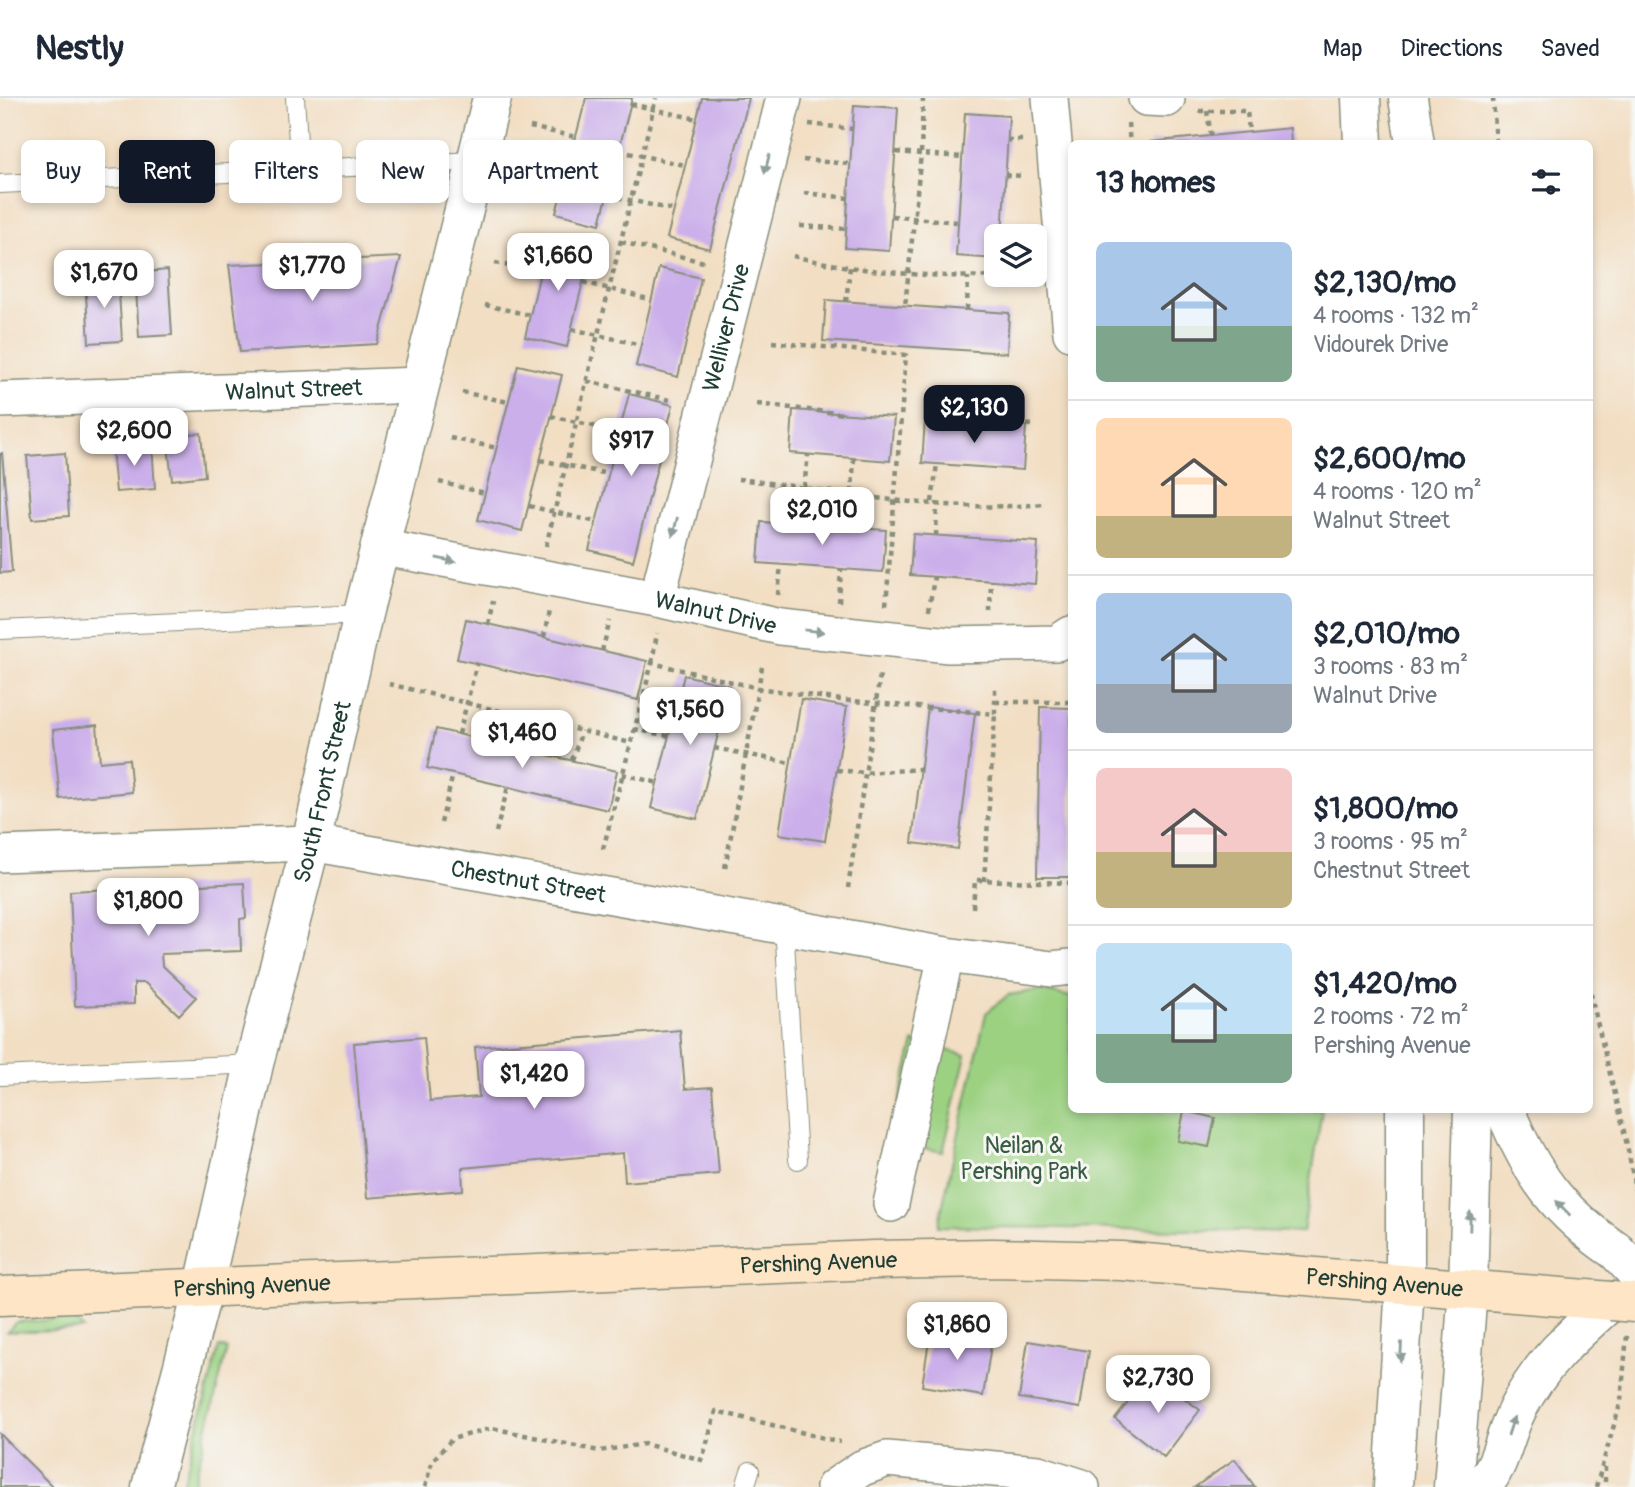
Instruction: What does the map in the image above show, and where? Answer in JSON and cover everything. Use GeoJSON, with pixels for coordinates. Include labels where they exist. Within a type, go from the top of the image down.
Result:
{"type":"FeatureCollection","features":[{"type":"Feature","properties":{"kind":"main road","name":"Pershing Avenue"},"geometry":{"type":"LineString","coordinates":[[0,1296],[203,1290],[861,1260],[993,1258],[1121,1261],[1468,1289],[1625,1309]]}},
{"type":"Feature","properties":{"kind":"street","name":"South Front Street"},"geometry":{"type":"LineString","coordinates":[[482,140],[492,98]]}},
{"type":"Feature","properties":{"kind":"street"},"geometry":{"type":"LineString","coordinates":[[1051,98],[1068,298]]}},
{"type":"Feature","properties":{"kind":"street"},"geometry":{"type":"LineString","coordinates":[[1362,98],[1363,140]]}},
{"type":"Feature","properties":{"kind":"street"},"geometry":{"type":"LineString","coordinates":[[1408,98],[1414,140]]}},
{"type":"Feature","properties":{"kind":"street","name":"Welliver Drive"},"geometry":{"type":"LineString","coordinates":[[658,613],[792,111]]}},
{"type":"Feature","properties":{"kind":"street","name":"South Front Street"},"geometry":{"type":"LineString","coordinates":[[151,1487],[203,1290],[254,1064],[311,843],[379,547],[466,203]]}},
{"type":"Feature","properties":{"kind":"street","name":"Walnut Street"},"geometry":{"type":"LineString","coordinates":[[0,400],[420,385]]}},
{"type":"Feature","properties":{"kind":"street","name":"Walnut Drive"},"geometry":{"type":"LineString","coordinates":[[379,547],[658,613],[949,645],[1064,639]]}},
{"type":"Feature","properties":{"kind":"street","name":"Chestnut Street"},"geometry":{"type":"LineString","coordinates":[[0,854],[311,843],[784,924],[946,955],[1065,972]]}},
{"type":"Feature","properties":{"kind":"street"},"geometry":{"type":"LineString","coordinates":[[891,1204],[946,955]]}},
{"type":"Feature","properties":{"kind":"street"},"geometry":{"type":"LineString","coordinates":[[1393,1487],[1405,1284],[1405,1113]]}},
{"type":"Feature","properties":{"kind":"street"},"geometry":{"type":"LineString","coordinates":[[1453,1487],[1468,1289],[1473,1113]]}},
{"type":"Feature","properties":{"kind":"street"},"geometry":{"type":"LineString","coordinates":[[1507,1113],[1531,1167],[1546,1190],[1581,1226],[1625,1261]]}},
{"type":"Feature","properties":{"kind":"street"},"geometry":{"type":"LineString","coordinates":[[1482,1487],[1497,1469],[1515,1412],[1539,1372],[1565,1341],[1625,1309]]}},
{"type":"Feature","properties":{"kind":"street"},"geometry":{"type":"LineString","coordinates":[[834,1487],[862,1468],[887,1459],[1038,1473],[1082,1487]]}},
{"type":"Feature","properties":{"kind":"lane"},"geometry":{"type":"LineString","coordinates":[[295,98],[298,140]]}},
{"type":"Feature","properties":{"kind":"lane"},"geometry":{"type":"LineString","coordinates":[[342,168],[463,163]]}},
{"type":"Feature","properties":{"kind":"lane"},"geometry":{"type":"LineString","coordinates":[[0,184],[229,173]]}},
{"type":"Feature","properties":{"kind":"lane"},"geometry":{"type":"LineString","coordinates":[[0,630],[363,614]]}},
{"type":"Feature","properties":{"kind":"lane"},"geometry":{"type":"LineString","coordinates":[[784,924],[798,1160]]}},
{"type":"Feature","properties":{"kind":"lane"},"geometry":{"type":"LineString","coordinates":[[0,1076],[254,1064]]}},
{"type":"Feature","properties":{"kind":"path"},"geometry":{"type":"LineString","coordinates":[[545,550],[656,98]]}},
{"type":"Feature","properties":{"kind":"path"},"geometry":{"type":"LineString","coordinates":[[905,306],[923,98]]}},
{"type":"Feature","properties":{"kind":"path"},"geometry":{"type":"LineString","coordinates":[[1493,98],[1496,140]]}},
{"type":"Feature","properties":{"kind":"path"},"geometry":{"type":"LineString","coordinates":[[1171,103],[1207,111],[1247,111],[1249,132]]}},
{"type":"Feature","properties":{"kind":"path"},"geometry":{"type":"LineString","coordinates":[[631,104],[697,119]]}},
{"type":"Feature","properties":{"kind":"path"},"geometry":{"type":"LineString","coordinates":[[792,111],[853,129]]}},
{"type":"Feature","properties":{"kind":"path"},"geometry":{"type":"LineString","coordinates":[[1207,111],[1211,136]]}},
{"type":"Feature","properties":{"kind":"path"},"geometry":{"type":"LineString","coordinates":[[530,127],[576,137]]}},
{"type":"Feature","properties":{"kind":"path"},"geometry":{"type":"LineString","coordinates":[[623,152],[685,166]]}},
{"type":"Feature","properties":{"kind":"path"},"geometry":{"type":"LineString","coordinates":[[896,152],[962,157]]}},
{"type":"Feature","properties":{"kind":"path"},"geometry":{"type":"LineString","coordinates":[[790,159],[850,164]]}},
{"type":"Feature","properties":{"kind":"path"},"geometry":{"type":"LineString","coordinates":[[1005,176],[1036,176]]}},
{"type":"Feature","properties":{"kind":"path"},"geometry":{"type":"LineString","coordinates":[[804,193],[849,198]]}},
{"type":"Feature","properties":{"kind":"path"},"geometry":{"type":"LineString","coordinates":[[623,198],[673,210]]}},
{"type":"Feature","properties":{"kind":"path"},"geometry":{"type":"LineString","coordinates":[[891,216],[958,222]]}},
{"type":"Feature","properties":{"kind":"path"},"geometry":{"type":"LineString","coordinates":[[800,226],[847,229]]}},
{"type":"Feature","properties":{"kind":"path"},"geometry":{"type":"LineString","coordinates":[[621,242],[716,264]]}},
{"type":"Feature","properties":{"kind":"path"},"geometry":{"type":"LineString","coordinates":[[793,256],[850,267],[984,276]]}},
{"type":"Feature","properties":{"kind":"path"},"geometry":{"type":"LineString","coordinates":[[495,263],[541,272]]}},
{"type":"Feature","properties":{"kind":"path"},"geometry":{"type":"LineString","coordinates":[[846,302],[850,267]]}},
{"type":"Feature","properties":{"kind":"path"},"geometry":{"type":"LineString","coordinates":[[967,310],[968,277]]}},
{"type":"Feature","properties":{"kind":"path"},"geometry":{"type":"LineString","coordinates":[[583,282],[652,300]]}},
{"type":"Feature","properties":{"kind":"path"},"geometry":{"type":"LineString","coordinates":[[485,305],[530,315]]}},
{"type":"Feature","properties":{"kind":"path"},"geometry":{"type":"LineString","coordinates":[[572,329],[641,345]]}},
{"type":"Feature","properties":{"kind":"path"},"geometry":{"type":"LineString","coordinates":[[772,342],[906,355],[885,616]]}},
{"type":"Feature","properties":{"kind":"path"},"geometry":{"type":"LineString","coordinates":[[587,380],[682,403]]}},
{"type":"Feature","properties":{"kind":"path"},"geometry":{"type":"LineString","coordinates":[[462,392],[508,402]]}},
{"type":"Feature","properties":{"kind":"path"},"geometry":{"type":"LineString","coordinates":[[757,404],[844,414]]}},
{"type":"Feature","properties":{"kind":"path"},"geometry":{"type":"LineString","coordinates":[[551,416],[619,432]]}},
{"type":"Feature","properties":{"kind":"path"},"geometry":{"type":"LineString","coordinates":[[977,423],[1036,425]]}},
{"type":"Feature","properties":{"kind":"path"},"geometry":{"type":"LineString","coordinates":[[450,438],[497,448]]}},
{"type":"Feature","properties":{"kind":"path"},"geometry":{"type":"LineString","coordinates":[[804,487],[808,455]]}},
{"type":"Feature","properties":{"kind":"path"},"geometry":{"type":"LineString","coordinates":[[852,493],[854,458]]}},
{"type":"Feature","properties":{"kind":"path"},"geometry":{"type":"LineString","coordinates":[[540,460],[608,474]]}},
{"type":"Feature","properties":{"kind":"path"},"geometry":{"type":"LineString","coordinates":[[936,536],[934,502],[937,464]]}},
{"type":"Feature","properties":{"kind":"path"},"geometry":{"type":"LineString","coordinates":[[738,479],[894,499],[1007,508],[1043,504]]}},
{"type":"Feature","properties":{"kind":"path"},"geometry":{"type":"LineString","coordinates":[[439,482],[485,493]]}},
{"type":"Feature","properties":{"kind":"path"},"geometry":{"type":"LineString","coordinates":[[786,523],[790,485]]}},
{"type":"Feature","properties":{"kind":"path"},"geometry":{"type":"LineString","coordinates":[[842,527],[846,493]]}},
{"type":"Feature","properties":{"kind":"path"},"geometry":{"type":"LineString","coordinates":[[528,506],[596,522]]}},
{"type":"Feature","properties":{"kind":"path"},"geometry":{"type":"LineString","coordinates":[[777,603],[781,564]]}},
{"type":"Feature","properties":{"kind":"path"},"geometry":{"type":"LineString","coordinates":[[839,610],[841,568]]}},
{"type":"Feature","properties":{"kind":"path"},"geometry":{"type":"LineString","coordinates":[[928,617],[934,577]]}},
{"type":"Feature","properties":{"kind":"path"},"geometry":{"type":"LineString","coordinates":[[989,620],[991,581]]}},
{"type":"Feature","properties":{"kind":"path"},"geometry":{"type":"LineString","coordinates":[[488,624],[495,593]]}},
{"type":"Feature","properties":{"kind":"path"},"geometry":{"type":"LineString","coordinates":[[544,637],[550,605]]}},
{"type":"Feature","properties":{"kind":"path"},"geometry":{"type":"LineString","coordinates":[[603,849],[652,663],[658,613]]}},
{"type":"Feature","properties":{"kind":"path"},"geometry":{"type":"LineString","coordinates":[[602,651],[611,617]]}},
{"type":"Feature","properties":{"kind":"path"},"geometry":{"type":"LineString","coordinates":[[459,734],[477,663]]}},
{"type":"Feature","properties":{"kind":"path"},"geometry":{"type":"LineString","coordinates":[[652,663],[758,688],[995,714]]}},
{"type":"Feature","properties":{"kind":"path"},"geometry":{"type":"LineString","coordinates":[[725,868],[762,667]]}},
{"type":"Feature","properties":{"kind":"path"},"geometry":{"type":"LineString","coordinates":[[848,888],[880,675]]}},
{"type":"Feature","properties":{"kind":"path"},"geometry":{"type":"LineString","coordinates":[[389,684],[631,743]]}},
{"type":"Feature","properties":{"kind":"path"},"geometry":{"type":"LineString","coordinates":[[984,881],[995,684]]}},
{"type":"Feature","properties":{"kind":"path"},"geometry":{"type":"LineString","coordinates":[[995,702],[1068,702]]}},
{"type":"Feature","properties":{"kind":"path"},"geometry":{"type":"LineString","coordinates":[[634,729],[669,736]]}},
{"type":"Feature","properties":{"kind":"path"},"geometry":{"type":"LineString","coordinates":[[572,760],[582,731]]}},
{"type":"Feature","properties":{"kind":"path"},"geometry":{"type":"LineString","coordinates":[[714,748],[791,763]]}},
{"type":"Feature","properties":{"kind":"path"},"geometry":{"type":"LineString","coordinates":[[837,770],[865,773],[921,769]]}},
{"type":"Feature","properties":{"kind":"path"},"geometry":{"type":"LineString","coordinates":[[441,823],[453,775]]}},
{"type":"Feature","properties":{"kind":"path"},"geometry":{"type":"LineString","coordinates":[[622,775],[658,783]]}},
{"type":"Feature","properties":{"kind":"path"},"geometry":{"type":"LineString","coordinates":[[496,832],[508,787]]}},
{"type":"Feature","properties":{"kind":"path"},"geometry":{"type":"LineString","coordinates":[[973,908],[975,880],[1068,883]]}},
{"type":"Feature","properties":{"kind":"path"},"geometry":{"type":"LineString","coordinates":[[1593,1004],[1628,1136],[1635,1191]]}},
{"type":"Feature","properties":{"kind":"path"},"geometry":{"type":"LineString","coordinates":[[1596,1487],[1621,1401],[1625,1309]]}},
{"type":"Feature","properties":{"kind":"path"},"geometry":{"type":"LineString","coordinates":[[425,1487],[432,1461],[452,1439],[492,1427],[599,1451],[645,1444],[702,1461],[716,1411],[846,1444]]}},
{"type":"Feature","properties":{"kind":"path"},"geometry":{"type":"LineString","coordinates":[[1605,1459],[1605,1487]]}},
{"type":"Feature","properties":{"kind":"green space","name":"Neilan & Pershing Park"},"geometry":{"type":"Polygon","coordinates":[[[1040,990],[1068,996],[1068,1113],[1322,1113],[1303,1232],[938,1226],[986,1013],[1008,995],[1040,990]]]}},
{"type":"Feature","properties":{"kind":"green space"},"geometry":{"type":"Polygon","coordinates":[[[914,1042],[966,1055],[943,1152],[889,1141],[914,1042]]]}},
{"type":"Feature","properties":{"kind":"green space"},"geometry":{"type":"Polygon","coordinates":[[[75,1319],[83,1329],[7,1332],[16,1322],[75,1319]]]}},
{"type":"Feature","properties":{"kind":"green space"},"geometry":{"type":"Polygon","coordinates":[[[219,1347],[227,1349],[193,1487],[182,1487],[219,1347]]]}},
{"type":"Feature","properties":{"kind":"building"},"geometry":{"type":"Polygon","coordinates":[[[586,98],[632,98],[621,140],[575,140],[586,98]]]}},
{"type":"Feature","properties":{"kind":"building"},"geometry":{"type":"Polygon","coordinates":[[[702,98],[749,98],[710,249],[667,238],[702,98]]]}},
{"type":"Feature","properties":{"kind":"building"},"geometry":{"type":"Polygon","coordinates":[[[854,105],[898,108],[889,251],[845,248],[854,105]]]}},
{"type":"Feature","properties":{"kind":"building"},"geometry":{"type":"Polygon","coordinates":[[[965,113],[1009,116],[1003,224],[984,224],[984,258],[956,256],[965,113]]]}},
{"type":"Feature","properties":{"kind":"building"},"geometry":{"type":"Polygon","coordinates":[[[1290,128],[1291,140],[1170,140],[1290,128]]]}},
{"type":"Feature","properties":{"kind":"building"},"geometry":{"type":"Polygon","coordinates":[[[559,203],[605,203],[600,224],[556,213],[559,203]]]}},
{"type":"Feature","properties":{"kind":"building"},"geometry":{"type":"Polygon","coordinates":[[[548,239],[591,249],[567,347],[525,337],[548,239]]]}},
{"type":"Feature","properties":{"kind":"building"},"geometry":{"type":"Polygon","coordinates":[[[401,257],[377,344],[240,352],[229,265],[401,257]]]}},
{"type":"Feature","properties":{"kind":"building"},"geometry":{"type":"Polygon","coordinates":[[[659,268],[701,278],[678,377],[636,366],[659,268]]]}},
{"type":"Feature","properties":{"kind":"building"},"geometry":{"type":"Polygon","coordinates":[[[168,270],[172,335],[139,337],[135,273],[168,270]]]}},
{"type":"Feature","properties":{"kind":"building"},"geometry":{"type":"Polygon","coordinates":[[[118,276],[122,341],[89,343],[85,279],[118,276]]]}},
{"type":"Feature","properties":{"kind":"building"},"geometry":{"type":"Polygon","coordinates":[[[826,300],[1009,313],[1007,353],[823,341],[826,300]]]}},
{"type":"Feature","properties":{"kind":"building"},"geometry":{"type":"Polygon","coordinates":[[[518,365],[562,375],[522,531],[478,520],[518,365]]]}},
{"type":"Feature","properties":{"kind":"building"},"geometry":{"type":"Polygon","coordinates":[[[629,394],[673,405],[633,561],[589,550],[629,394]]]}},
{"type":"Feature","properties":{"kind":"building"},"geometry":{"type":"Polygon","coordinates":[[[793,410],[894,417],[890,461],[790,453],[793,410]]]}},
{"type":"Feature","properties":{"kind":"building"},"geometry":{"type":"Polygon","coordinates":[[[925,420],[1026,426],[1023,470],[922,463],[925,420]]]}},
{"type":"Feature","properties":{"kind":"building"},"geometry":{"type":"Polygon","coordinates":[[[201,433],[205,476],[172,480],[167,437],[201,433]]]}},
{"type":"Feature","properties":{"kind":"building"},"geometry":{"type":"Polygon","coordinates":[[[152,444],[155,489],[116,492],[112,448],[152,444]]]}},
{"type":"Feature","properties":{"kind":"building"},"geometry":{"type":"Polygon","coordinates":[[[2,453],[12,572],[0,573],[0,454],[2,453]]]}},
{"type":"Feature","properties":{"kind":"building"},"geometry":{"type":"Polygon","coordinates":[[[65,453],[69,516],[32,519],[27,456],[65,453]]]}},
{"type":"Feature","properties":{"kind":"building"},"geometry":{"type":"Polygon","coordinates":[[[761,522],[886,530],[883,572],[758,563],[761,522]]]}},
{"type":"Feature","properties":{"kind":"building"},"geometry":{"type":"Polygon","coordinates":[[[913,534],[1038,542],[1035,584],[910,575],[913,534]]]}},
{"type":"Feature","properties":{"kind":"building"},"geometry":{"type":"Polygon","coordinates":[[[466,619],[647,661],[638,700],[457,659],[466,619]]]}},
{"type":"Feature","properties":{"kind":"building"},"geometry":{"type":"Polygon","coordinates":[[[684,675],[730,686],[697,819],[651,808],[684,675]]]}},
{"type":"Feature","properties":{"kind":"building"},"geometry":{"type":"Polygon","coordinates":[[[801,699],[847,707],[825,841],[779,834],[801,699]]]}},
{"type":"Feature","properties":{"kind":"building"},"geometry":{"type":"Polygon","coordinates":[[[928,707],[975,713],[958,849],[912,843],[928,707]]]}},
{"type":"Feature","properties":{"kind":"building"},"geometry":{"type":"Polygon","coordinates":[[[1040,707],[1068,708],[1068,877],[1037,877],[1040,707]]]}},
{"type":"Feature","properties":{"kind":"building"},"geometry":{"type":"Polygon","coordinates":[[[97,725],[100,762],[129,759],[132,792],[60,799],[53,730],[97,725]]]}},
{"type":"Feature","properties":{"kind":"building"},"geometry":{"type":"Polygon","coordinates":[[[436,729],[617,771],[608,810],[427,768],[436,729]]]}},
{"type":"Feature","properties":{"kind":"building"},"geometry":{"type":"Polygon","coordinates":[[[244,883],[246,918],[240,919],[241,951],[161,954],[162,965],[196,997],[179,1015],[145,983],[134,983],[134,1004],[75,1006],[70,891],[244,883]]]}},
{"type":"Feature","properties":{"kind":"building"},"geometry":{"type":"Polygon","coordinates":[[[680,1030],[685,1089],[712,1087],[719,1174],[625,1182],[623,1153],[462,1168],[463,1190],[367,1198],[354,1043],[424,1037],[430,1101],[479,1097],[475,1047],[680,1030]]]}},
{"type":"Feature","properties":{"kind":"building"},"geometry":{"type":"Polygon","coordinates":[[[1184,1113],[1215,1118],[1209,1147],[1178,1141],[1184,1113]]]}},
{"type":"Feature","properties":{"kind":"building"},"geometry":{"type":"Polygon","coordinates":[[[931,1328],[992,1339],[983,1396],[922,1386],[931,1328]]]}},
{"type":"Feature","properties":{"kind":"building"},"geometry":{"type":"Polygon","coordinates":[[[1028,1341],[1089,1351],[1080,1408],[1019,1398],[1028,1341]]]}},
{"type":"Feature","properties":{"kind":"building"},"geometry":{"type":"Polygon","coordinates":[[[1151,1373],[1200,1410],[1164,1457],[1115,1419],[1151,1373]]]}},
{"type":"Feature","properties":{"kind":"building"},"geometry":{"type":"Polygon","coordinates":[[[0,1434],[53,1487],[0,1487],[0,1434]]]}},
{"type":"Feature","properties":{"kind":"building"},"geometry":{"type":"Polygon","coordinates":[[[1235,1459],[1255,1487],[1195,1487],[1235,1459]]]}}]}
